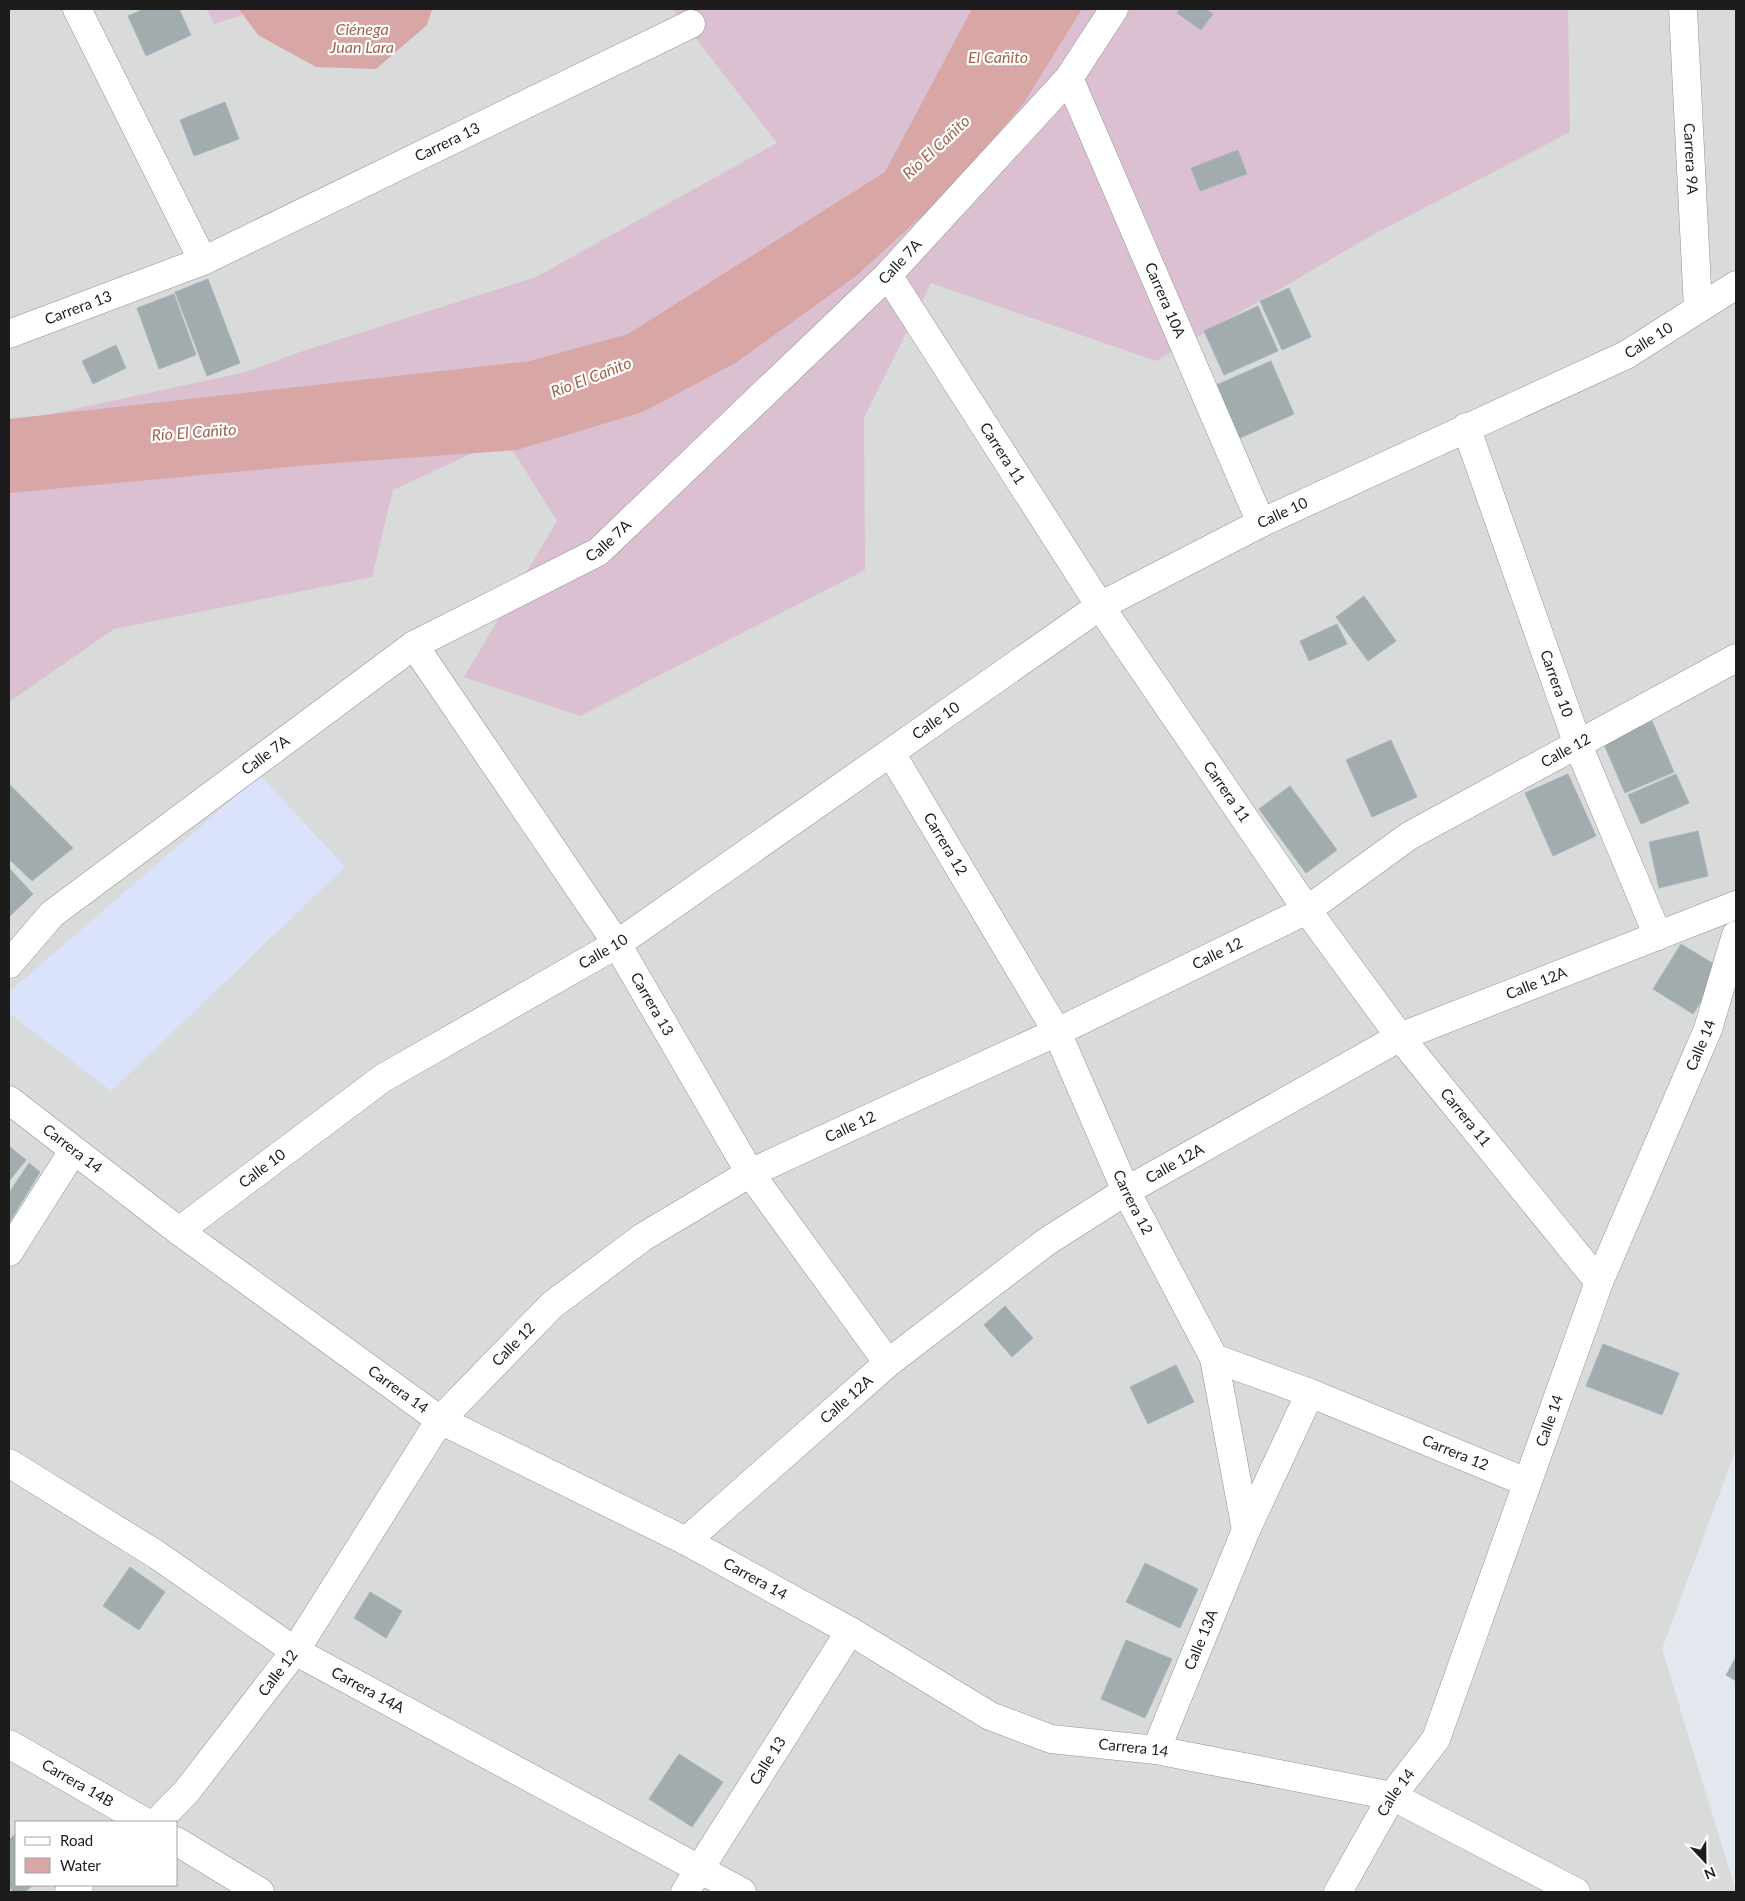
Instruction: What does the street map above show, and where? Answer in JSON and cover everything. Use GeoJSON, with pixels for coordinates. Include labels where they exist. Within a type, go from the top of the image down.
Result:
{"type":"FeatureCollection","features":[{"type":"Feature","properties":{"kind":"street"},"geometry":{"type":"LineString","coordinates":[[77,9],[203,260]]}},
{"type":"Feature","properties":{"kind":"street","name":"Calle 7A"},"geometry":{"type":"LineString","coordinates":[[9,964],[52,914],[414,645],[598,552],[888,275],[1069,78],[1114,9]]}},
{"type":"Feature","properties":{"kind":"street","name":"Carrera 9A"},"geometry":{"type":"LineString","coordinates":[[1684,9],[1698,308]]}},
{"type":"Feature","properties":{"kind":"street","name":"Carrera 13"},"geometry":{"type":"LineString","coordinates":[[9,334],[203,260],[691,24]]}},
{"type":"Feature","properties":{"kind":"street","name":"Carrera 10A"},"geometry":{"type":"LineString","coordinates":[[1069,78],[1262,523]]}},
{"type":"Feature","properties":{"kind":"street","name":"Carrera 11"},"geometry":{"type":"LineString","coordinates":[[888,275],[1100,606],[1306,910],[1400,1037],[1598,1282]]}},
{"type":"Feature","properties":{"kind":"street","name":"Calle 10"},"geometry":{"type":"LineString","coordinates":[[179,1231],[383,1078],[617,944],[1100,606],[1262,523],[1466,427],[1626,355],[1736,285]]}},
{"type":"Feature","properties":{"kind":"street","name":"Carrera 10"},"geometry":{"type":"LineString","coordinates":[[1466,427],[1578,745],[1658,936]]}},
{"type":"Feature","properties":{"kind":"street","name":"Carrera 13"},"geometry":{"type":"LineString","coordinates":[[414,645],[617,944],[750,1173],[888,1363]]}},
{"type":"Feature","properties":{"kind":"street","name":"Calle 12"},"geometry":{"type":"LineString","coordinates":[[158,1821],[186,1792],[295,1651],[440,1420],[552,1305],[643,1237],[750,1173],[1057,1032],[1306,910],[1409,836],[1736,658]]}},
{"type":"Feature","properties":{"kind":"street","name":"Carrera 12"},"geometry":{"type":"LineString","coordinates":[[891,753],[1057,1032],[1126,1191],[1214,1358],[1310,1393],[1526,1482]]}},
{"type":"Feature","properties":{"kind":"street","name":"Calle 12A"},"geometry":{"type":"LineString","coordinates":[[686,1541],[888,1363],[1046,1242],[1126,1191],[1400,1037],[1736,905]]}},
{"type":"Feature","properties":{"kind":"street","name":"Calle 14"},"geometry":{"type":"LineString","coordinates":[[1338,1892],[1392,1796],[1436,1739],[1598,1282],[1708,1029],[1736,935]]}},
{"type":"Feature","properties":{"kind":"street","name":"Carrera 14"},"geometry":{"type":"LineString","coordinates":[[9,1100],[179,1231],[440,1420],[686,1541],[850,1631],[990,1716],[1051,1738],[1156,1750],[1392,1796],[1576,1892]]}},
{"type":"Feature","properties":{"kind":"street"},"geometry":{"type":"LineString","coordinates":[[9,1252],[73,1151]]}},
{"type":"Feature","properties":{"kind":"street"},"geometry":{"type":"LineString","coordinates":[[1214,1358],[1246,1530]]}},
{"type":"Feature","properties":{"kind":"street","name":"Calle 13A"},"geometry":{"type":"LineString","coordinates":[[1156,1750],[1246,1530],[1310,1393]]}},
{"type":"Feature","properties":{"kind":"street","name":"Carrera 14A"},"geometry":{"type":"LineString","coordinates":[[9,1463],[157,1555],[295,1651],[742,1892]]}},
{"type":"Feature","properties":{"kind":"street","name":"Calle 13"},"geometry":{"type":"LineString","coordinates":[[685,1892],[850,1631]]}},
{"type":"Feature","properties":{"kind":"street","name":"Carrera 14B"},"geometry":{"type":"LineString","coordinates":[[9,1744],[143,1821]]}},
{"type":"Feature","properties":{"kind":"street"},"geometry":{"type":"LineString","coordinates":[[178,1842],[260,1892]]}},
{"type":"Feature","properties":{"kind":"shaded area"},"geometry":{"type":"Polygon","coordinates":[[[9,9],[1736,9],[1736,1449],[1662,1649],[1736,1892],[9,1892],[9,9]]]}},
{"type":"Feature","properties":{"kind":"shaded area"},"geometry":{"type":"Polygon","coordinates":[[[207,9],[261,9],[214,24],[207,9]]]}},
{"type":"Feature","properties":{"kind":"shaded area"},"geometry":{"type":"Polygon","coordinates":[[[673,9],[1568,9],[1570,132],[1376,233],[1156,361],[931,283],[864,417],[865,570],[580,716],[464,677],[557,521],[505,438],[393,490],[372,577],[114,629],[9,702],[9,423],[246,372],[303,351],[536,277],[777,143],[673,9]]]}},
{"type":"Feature","properties":{"kind":"shaded area"},"geometry":{"type":"Polygon","coordinates":[[[260,775],[345,867],[111,1091],[9,1013],[9,992],[260,775]]]}},
{"type":"Feature","properties":{"kind":"water","name":"Ciénega Juan Lara"},"geometry":{"type":"Polygon","coordinates":[[[239,9],[432,9],[427,25],[376,69],[316,67],[258,35],[239,9]]]}},
{"type":"Feature","properties":{"kind":"water","name":"El Cañito"},"geometry":{"type":"Polygon","coordinates":[[[972,9],[1082,9],[1025,101],[956,185],[856,276],[737,362],[643,412],[517,450],[309,465],[9,493],[9,419],[530,361],[628,334],[885,172],[972,9]]]}},
{"type":"Feature","properties":{"kind":"building"},"geometry":{"type":"Polygon","coordinates":[[[144,9],[179,9],[191,35],[146,56],[128,16],[144,9]]]}},
{"type":"Feature","properties":{"kind":"building"},"geometry":{"type":"Polygon","coordinates":[[[1180,9],[1205,9],[1213,14],[1201,30],[1177,13],[1180,9]]]}},
{"type":"Feature","properties":{"kind":"building"},"geometry":{"type":"Polygon","coordinates":[[[225,102],[239,139],[194,156],[180,120],[225,102]]]}},
{"type":"Feature","properties":{"kind":"building"},"geometry":{"type":"Polygon","coordinates":[[[1238,150],[1247,174],[1200,191],[1191,168],[1238,150]]]}},
{"type":"Feature","properties":{"kind":"building"},"geometry":{"type":"Polygon","coordinates":[[[208,279],[240,363],[207,376],[175,292],[208,279]]]}},
{"type":"Feature","properties":{"kind":"building"},"geometry":{"type":"Polygon","coordinates":[[[1289,288],[1311,337],[1282,350],[1260,301],[1289,288]]]}},
{"type":"Feature","properties":{"kind":"building"},"geometry":{"type":"Polygon","coordinates":[[[174,294],[196,355],[159,369],[137,308],[174,294]]]}},
{"type":"Feature","properties":{"kind":"building"},"geometry":{"type":"Polygon","coordinates":[[[1258,306],[1278,351],[1224,375],[1204,331],[1258,306]]]}},
{"type":"Feature","properties":{"kind":"building"},"geometry":{"type":"Polygon","coordinates":[[[116,345],[126,368],[93,384],[82,361],[116,345]]]}},
{"type":"Feature","properties":{"kind":"building"},"geometry":{"type":"Polygon","coordinates":[[[1271,361],[1294,414],[1238,439],[1214,386],[1271,361]]]}},
{"type":"Feature","properties":{"kind":"building"},"geometry":{"type":"Polygon","coordinates":[[[1364,596],[1396,641],[1368,661],[1336,617],[1364,596]]]}},
{"type":"Feature","properties":{"kind":"building"},"geometry":{"type":"Polygon","coordinates":[[[1337,624],[1347,644],[1309,661],[1300,641],[1337,624]]]}},
{"type":"Feature","properties":{"kind":"building"},"geometry":{"type":"Polygon","coordinates":[[[1652,721],[1674,772],[1625,793],[1603,742],[1652,721]]]}},
{"type":"Feature","properties":{"kind":"building"},"geometry":{"type":"Polygon","coordinates":[[[1391,740],[1417,797],[1372,817],[1346,760],[1391,740]]]}},
{"type":"Feature","properties":{"kind":"building"},"geometry":{"type":"Polygon","coordinates":[[[1568,774],[1596,836],[1553,856],[1525,793],[1568,774]]]}},
{"type":"Feature","properties":{"kind":"building"},"geometry":{"type":"Polygon","coordinates":[[[1676,774],[1689,803],[1641,824],[1628,795],[1676,774]]]}},
{"type":"Feature","properties":{"kind":"building"},"geometry":{"type":"Polygon","coordinates":[[[9,784],[73,848],[32,881],[9,859],[9,784]]]}},
{"type":"Feature","properties":{"kind":"building"},"geometry":{"type":"Polygon","coordinates":[[[1290,786],[1337,850],[1306,873],[1259,809],[1290,786]]]}},
{"type":"Feature","properties":{"kind":"building"},"geometry":{"type":"Polygon","coordinates":[[[1698,831],[1708,876],[1659,888],[1649,842],[1698,831]]]}},
{"type":"Feature","properties":{"kind":"building"},"geometry":{"type":"Polygon","coordinates":[[[9,868],[33,894],[9,917],[9,868]]]}},
{"type":"Feature","properties":{"kind":"building"},"geometry":{"type":"Polygon","coordinates":[[[1681,944],[1722,969],[1693,1014],[1653,989],[1681,944]]]}},
{"type":"Feature","properties":{"kind":"building"},"geometry":{"type":"Polygon","coordinates":[[[9,1146],[26,1160],[9,1181],[9,1146]]]}},
{"type":"Feature","properties":{"kind":"building"},"geometry":{"type":"Polygon","coordinates":[[[29,1163],[40,1172],[9,1223],[9,1193],[29,1163]]]}},
{"type":"Feature","properties":{"kind":"building"},"geometry":{"type":"Polygon","coordinates":[[[1005,1306],[1033,1338],[1012,1357],[984,1325],[1005,1306]]]}},
{"type":"Feature","properties":{"kind":"building"},"geometry":{"type":"Polygon","coordinates":[[[1603,1344],[1679,1373],[1662,1415],[1586,1386],[1603,1344]]]}},
{"type":"Feature","properties":{"kind":"building"},"geometry":{"type":"Polygon","coordinates":[[[1176,1365],[1194,1402],[1148,1424],[1130,1387],[1176,1365]]]}},
{"type":"Feature","properties":{"kind":"building"},"geometry":{"type":"Polygon","coordinates":[[[1145,1563],[1198,1589],[1180,1628],[1126,1602],[1145,1563]]]}},
{"type":"Feature","properties":{"kind":"building"},"geometry":{"type":"Polygon","coordinates":[[[130,1567],[165,1592],[139,1630],[103,1606],[130,1567]]]}},
{"type":"Feature","properties":{"kind":"building"},"geometry":{"type":"Polygon","coordinates":[[[370,1592],[402,1611],[386,1638],[354,1618],[370,1592]]]}},
{"type":"Feature","properties":{"kind":"building"},"geometry":{"type":"Polygon","coordinates":[[[1126,1640],[1172,1659],[1145,1718],[1101,1699],[1126,1640]]]}},
{"type":"Feature","properties":{"kind":"building"},"geometry":{"type":"Polygon","coordinates":[[[1736,1657],[1736,1681],[1726,1675],[1736,1657]]]}},
{"type":"Feature","properties":{"kind":"building"},"geometry":{"type":"Polygon","coordinates":[[[679,1754],[723,1782],[692,1827],[649,1799],[679,1754]]]}},
{"type":"Feature","properties":{"kind":"building"},"geometry":{"type":"Polygon","coordinates":[[[15,1834],[15,1886],[32,1886],[25,1892],[14,1892],[9,1887],[9,1840],[15,1834]]]}},
{"type":"Feature","properties":{"kind":"water label","name":"Río El Cañito"},"geometry":{"type":"Point","coordinates":[936,147]}},
{"type":"Feature","properties":{"kind":"water label","name":"Río El Cañito"},"geometry":{"type":"Point","coordinates":[591,377]}},
{"type":"Feature","properties":{"kind":"water label","name":"Río El Cañito"},"geometry":{"type":"Point","coordinates":[194,432]}}]}
